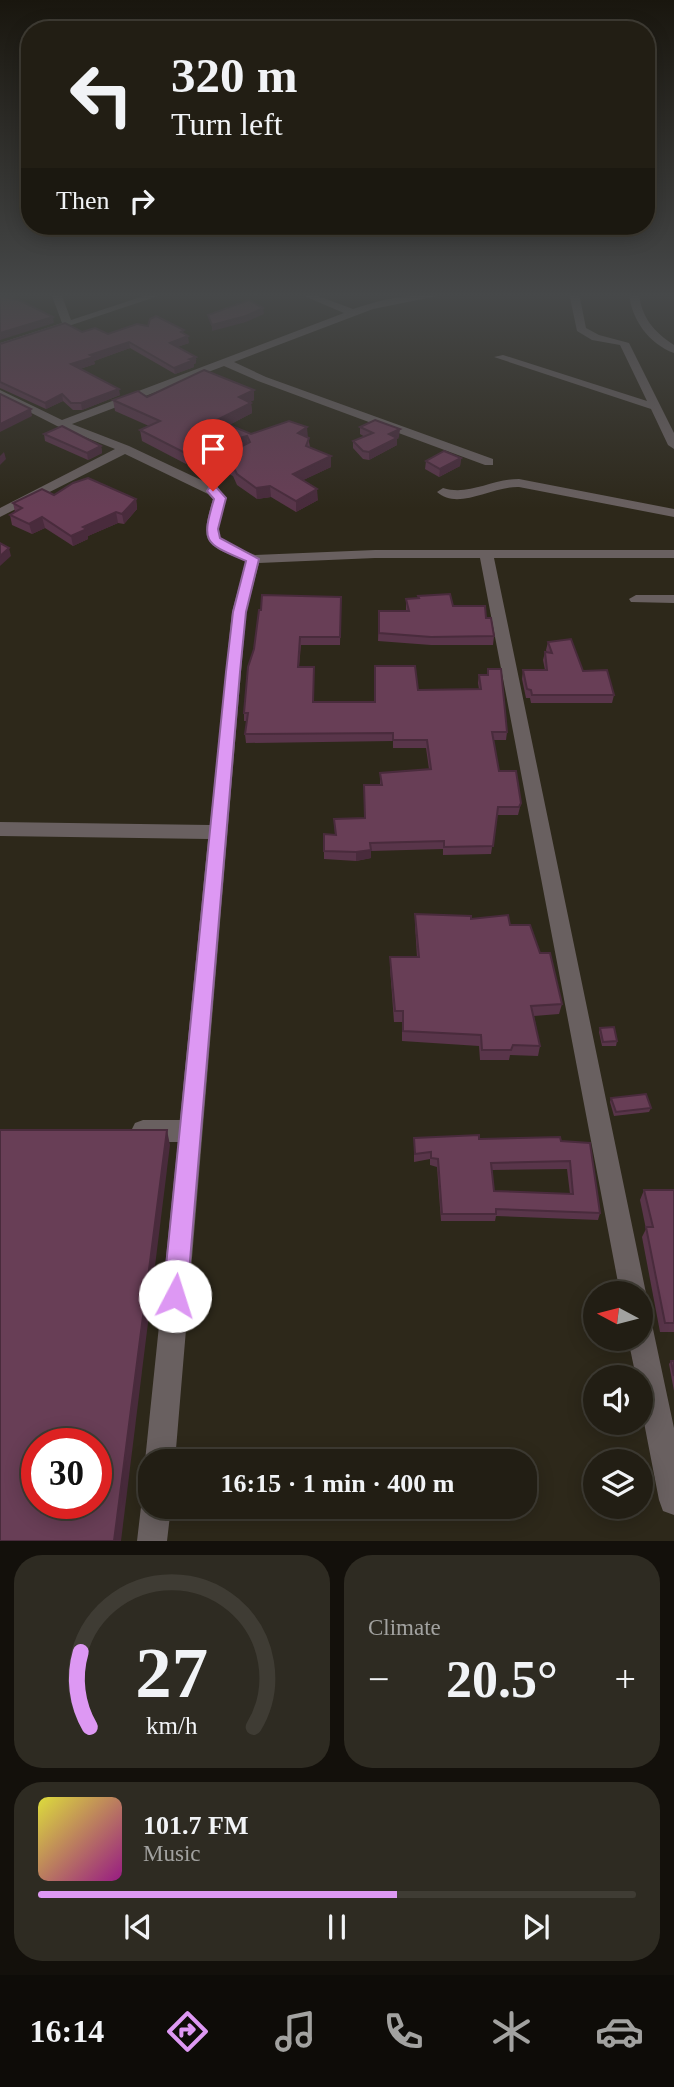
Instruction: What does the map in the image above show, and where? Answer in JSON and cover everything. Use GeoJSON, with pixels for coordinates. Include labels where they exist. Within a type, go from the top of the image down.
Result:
{"type":"FeatureCollection","features":[{"type":"Feature","properties":{"kind":"street"},"geometry":{"type":"LineString","coordinates":[[61,424],[213,365]]}},
{"type":"Feature","properties":{"kind":"street"},"geometry":{"type":"LineString","coordinates":[[231,365],[262,379],[489,461]]}},
{"type":"Feature","properties":{"kind":"street"},"geometry":{"type":"LineString","coordinates":[[524,365],[652,406]]}},
{"type":"Feature","properties":{"kind":"street"},"geometry":{"type":"LineString","coordinates":[[639,365],[652,406],[674,445]]}},
{"type":"Feature","properties":{"kind":"street"},"geometry":{"type":"LineString","coordinates":[[0,393],[61,424],[125,449],[213,491],[220,498],[211,529],[214,539],[223,547],[253,559],[375,554],[674,554]]}},
{"type":"Feature","properties":{"kind":"street"},"geometry":{"type":"LineString","coordinates":[[0,405],[13,400]]}},
{"type":"Feature","properties":{"kind":"street"},"geometry":{"type":"LineString","coordinates":[[0,513],[125,449]]}},
{"type":"Feature","properties":{"kind":"street"},"geometry":{"type":"LineString","coordinates":[[443,492],[453,497],[474,494],[499,483],[519,483],[674,513]]}},
{"type":"Feature","properties":{"kind":"street"},"geometry":{"type":"LineString","coordinates":[[486,554],[631,1281]]}},
{"type":"Feature","properties":{"kind":"street"},"geometry":{"type":"LineString","coordinates":[[161,1449],[239,612],[253,559]]}},
{"type":"Feature","properties":{"kind":"street"},"geometry":{"type":"LineString","coordinates":[[636,599],[674,599]]}},
{"type":"Feature","properties":{"kind":"street"},"geometry":{"type":"LineString","coordinates":[[0,829],[218,832]]}},
{"type":"Feature","properties":{"kind":"street"},"geometry":{"type":"LineString","coordinates":[[122,1131],[191,1131]]}},
{"type":"Feature","properties":{"kind":"street"},"geometry":{"type":"LineString","coordinates":[[644,1351],[674,1500]]}},
{"type":"Feature","properties":{"kind":"street"},"geometry":{"type":"LineString","coordinates":[[152,1541],[155,1519]]}},
{"type":"Feature","properties":{"kind":"building"},"geometry":{"type":"Polygon","coordinates":[[[0,365],[73,365],[119,389],[81,403],[71,403],[62,394],[45,403],[0,382],[0,365]]]}},
{"type":"Feature","properties":{"kind":"building"},"geometry":{"type":"Polygon","coordinates":[[[204,370],[254,390],[239,397],[251,403],[217,420],[251,434],[289,421],[307,427],[298,433],[309,438],[306,446],[331,456],[293,474],[317,489],[296,501],[270,486],[256,488],[237,474],[232,465],[219,458],[250,442],[247,436],[185,453],[140,430],[160,421],[113,400],[138,391],[147,397],[204,370]]]}},
{"type":"Feature","properties":{"kind":"building"},"geometry":{"type":"Polygon","coordinates":[[[0,394],[31,409],[0,424],[0,394]]]}},
{"type":"Feature","properties":{"kind":"building"},"geometry":{"type":"Polygon","coordinates":[[[375,420],[400,429],[389,434],[397,438],[369,452],[363,451],[353,441],[373,433],[360,427],[375,420]]]}},
{"type":"Feature","properties":{"kind":"building"},"geometry":{"type":"Polygon","coordinates":[[[62,426],[101,446],[87,453],[44,434],[62,426]]]}},
{"type":"Feature","properties":{"kind":"building"},"geometry":{"type":"Polygon","coordinates":[[[444,451],[461,458],[440,469],[426,461],[444,451]]]}},
{"type":"Feature","properties":{"kind":"building"},"geometry":{"type":"Polygon","coordinates":[[[88,478],[136,499],[122,514],[116,512],[83,527],[87,529],[71,536],[42,517],[29,524],[10,515],[22,508],[13,503],[42,489],[54,495],[73,483],[88,478]]]}},
{"type":"Feature","properties":{"kind":"building"},"geometry":{"type":"Polygon","coordinates":[[[0,543],[9,548],[0,556],[0,543]]]}},
{"type":"Feature","properties":{"kind":"building"},"geometry":{"type":"Polygon","coordinates":[[[450,594],[453,606],[485,606],[486,618],[491,618],[494,636],[431,637],[379,633],[379,611],[409,611],[406,599],[450,594]]]}},
{"type":"Feature","properties":{"kind":"building"},"geometry":{"type":"Polygon","coordinates":[[[262,595],[341,597],[340,637],[300,637],[298,667],[314,667],[313,702],[375,702],[375,666],[415,666],[418,690],[481,689],[479,675],[488,675],[488,669],[501,669],[507,732],[492,732],[499,771],[516,771],[521,803],[519,807],[498,807],[493,846],[444,847],[444,841],[370,843],[371,850],[324,851],[324,834],[336,835],[334,819],[365,818],[364,785],[382,785],[380,773],[431,769],[427,740],[393,740],[393,733],[245,734],[248,667],[254,649],[262,595]]]}},
{"type":"Feature","properties":{"kind":"building"},"geometry":{"type":"Polygon","coordinates":[[[571,639],[583,671],[607,670],[614,695],[532,695],[531,690],[527,689],[523,670],[547,670],[545,652],[552,653],[548,642],[571,639]]]}},
{"type":"Feature","properties":{"kind":"building"},"geometry":{"type":"Polygon","coordinates":[[[415,914],[471,916],[471,919],[508,915],[510,925],[530,925],[540,953],[550,953],[562,1004],[531,1006],[540,1046],[513,1045],[511,1050],[482,1050],[481,1035],[403,1031],[403,1011],[395,1011],[390,957],[419,957],[415,914]]]}},
{"type":"Feature","properties":{"kind":"building"},"geometry":{"type":"Polygon","coordinates":[[[614,1027],[617,1041],[603,1042],[600,1028],[614,1027]]]}},
{"type":"Feature","properties":{"kind":"building"},"geometry":{"type":"Polygon","coordinates":[[[646,1094],[651,1108],[616,1112],[611,1098],[646,1094]]]}},
{"type":"Feature","properties":{"kind":"building"},"geometry":{"type":"Polygon","coordinates":[[[0,1130],[167,1130],[114,1541],[0,1541],[0,1130]]]}},
{"type":"Feature","properties":{"kind":"building"},"geometry":{"type":"Polygon","coordinates":[[[479,1135],[479,1139],[560,1137],[561,1141],[590,1143],[600,1213],[496,1209],[496,1214],[442,1214],[438,1159],[431,1158],[431,1152],[415,1154],[414,1138],[479,1135]],[[570,1161],[491,1163],[494,1191],[573,1194],[570,1161]]]}},
{"type":"Feature","properties":{"kind":"building"},"geometry":{"type":"Polygon","coordinates":[[[644,1190],[674,1190],[674,1323],[665,1323],[646,1227],[653,1227],[644,1190]]]}},
{"type":"Feature","properties":{"kind":"route"},"geometry":{"type":"LineString","coordinates":[[175,1296],[239,612],[253,559],[223,547],[214,539],[211,529],[220,498],[213,491]]}}]}
